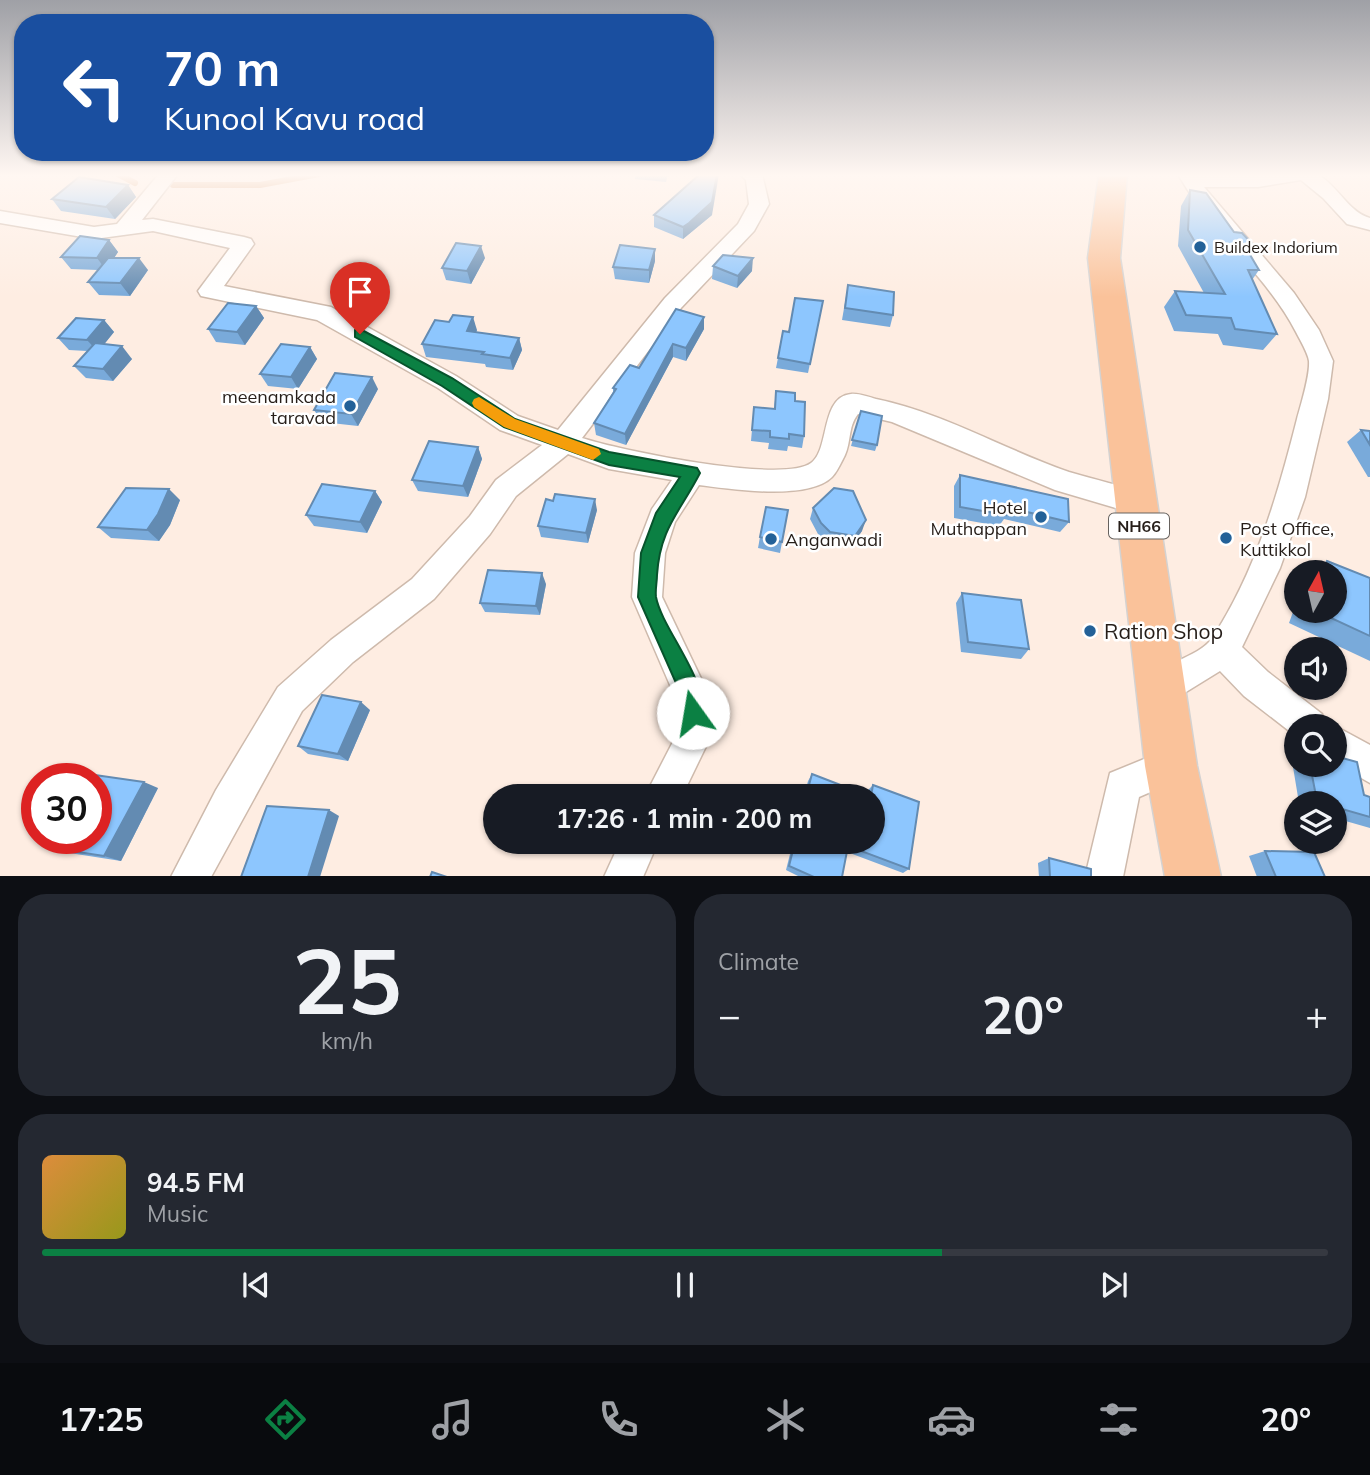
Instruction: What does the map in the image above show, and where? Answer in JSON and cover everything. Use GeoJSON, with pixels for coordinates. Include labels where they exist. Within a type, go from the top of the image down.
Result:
{"type":"FeatureCollection","features":[{"type":"Feature","properties":{"kind":"highway","name":"NH66"},"geometry":{"type":"LineString","coordinates":[[1109,215],[1104,258],[1133,464],[1160,691],[1171,766],[1193,876]]}},
{"type":"Feature","properties":{"kind":"street"},"geometry":{"type":"LineString","coordinates":[[123,229],[136,215]]}},
{"type":"Feature","properties":{"kind":"street"},"geometry":{"type":"LineString","coordinates":[[191,876],[290,699],[342,651],[423,589],[480,525],[506,488],[562,444],[673,303],[747,227],[753,215]]}},
{"type":"Feature","properties":{"kind":"street"},"geometry":{"type":"LineString","coordinates":[[1160,691],[1223,651],[1265,568],[1291,498],[1315,399],[1321,361],[1307,330],[1286,298],[1215,215]]}},
{"type":"Feature","properties":{"kind":"street"},"geometry":{"type":"LineString","coordinates":[[1349,215],[1354,220],[1370,224]]}},
{"type":"Feature","properties":{"kind":"street"},"geometry":{"type":"LineString","coordinates":[[0,217],[93,233],[153,225],[244,244],[209,291],[323,313],[447,382],[509,423],[562,444],[609,458],[752,481],[801,478],[821,471],[835,450],[838,421],[852,403],[897,413],[1065,482],[1136,502]]}},
{"type":"Feature","properties":{"kind":"street"},"geometry":{"type":"LineString","coordinates":[[669,784],[695,734],[690,691],[647,597],[650,553],[662,518],[692,473]]}},
{"type":"Feature","properties":{"kind":"street"},"geometry":{"type":"LineString","coordinates":[[1223,651],[1256,684],[1295,714]]}},
{"type":"Feature","properties":{"kind":"street"},"geometry":{"type":"LineString","coordinates":[[1347,751],[1370,765]]}},
{"type":"Feature","properties":{"kind":"street"},"geometry":{"type":"LineString","coordinates":[[1104,876],[1122,786],[1171,766]]}},
{"type":"Feature","properties":{"kind":"street"},"geometry":{"type":"LineString","coordinates":[[623,876],[634,854]]}},
{"type":"Feature","properties":{"kind":"building"},"geometry":{"type":"Polygon","coordinates":[[[654,215],[698,215],[683,227],[654,215]]]}},
{"type":"Feature","properties":{"kind":"building"},"geometry":{"type":"Polygon","coordinates":[[[1189,215],[1222,215],[1234,232],[1242,233],[1255,247],[1246,248],[1259,270],[1248,270],[1277,334],[1235,329],[1231,318],[1186,315],[1175,291],[1225,294],[1188,230],[1189,215]]]}},
{"type":"Feature","properties":{"kind":"building"},"geometry":{"type":"Polygon","coordinates":[[[80,236],[109,240],[97,258],[61,257],[80,236]]]}},
{"type":"Feature","properties":{"kind":"building"},"geometry":{"type":"Polygon","coordinates":[[[456,243],[481,246],[467,271],[442,268],[456,243]]]}},
{"type":"Feature","properties":{"kind":"building"},"geometry":{"type":"Polygon","coordinates":[[[620,245],[655,249],[649,270],[613,267],[620,245]]]}},
{"type":"Feature","properties":{"kind":"building"},"geometry":{"type":"Polygon","coordinates":[[[723,255],[753,258],[738,276],[713,266],[723,255]]]}},
{"type":"Feature","properties":{"kind":"building"},"geometry":{"type":"Polygon","coordinates":[[[108,258],[139,258],[120,283],[88,282],[108,258]]]}},
{"type":"Feature","properties":{"kind":"building"},"geometry":{"type":"Polygon","coordinates":[[[848,285],[894,292],[893,315],[845,308],[848,285]]]}},
{"type":"Feature","properties":{"kind":"building"},"geometry":{"type":"Polygon","coordinates":[[[795,298],[823,301],[810,364],[778,358],[783,331],[789,332],[795,298]]]}},
{"type":"Feature","properties":{"kind":"building"},"geometry":{"type":"Polygon","coordinates":[[[228,303],[256,306],[237,332],[208,329],[228,303]]]}},
{"type":"Feature","properties":{"kind":"building"},"geometry":{"type":"Polygon","coordinates":[[[676,309],[704,317],[686,348],[673,344],[625,434],[594,423],[616,389],[613,388],[630,365],[639,368],[676,309]]]}},
{"type":"Feature","properties":{"kind":"building"},"geometry":{"type":"Polygon","coordinates":[[[453,315],[473,317],[467,331],[519,338],[510,358],[422,344],[435,320],[449,322],[453,315]]]}},
{"type":"Feature","properties":{"kind":"building"},"geometry":{"type":"Polygon","coordinates":[[[76,318],[104,320],[87,340],[58,338],[76,318]]]}},
{"type":"Feature","properties":{"kind":"building"},"geometry":{"type":"Polygon","coordinates":[[[95,343],[122,346],[103,369],[74,366],[95,343]]]}},
{"type":"Feature","properties":{"kind":"building"},"geometry":{"type":"Polygon","coordinates":[[[281,344],[310,347],[291,377],[260,374],[281,344]]]}},
{"type":"Feature","properties":{"kind":"building"},"geometry":{"type":"Polygon","coordinates":[[[335,373],[372,377],[351,414],[314,410],[335,373]]]}},
{"type":"Feature","properties":{"kind":"building"},"geometry":{"type":"Polygon","coordinates":[[[776,391],[795,393],[795,401],[805,402],[804,436],[789,434],[789,439],[770,437],[770,431],[752,430],[754,407],[775,409],[776,391]]]}},
{"type":"Feature","properties":{"kind":"building"},"geometry":{"type":"Polygon","coordinates":[[[861,411],[882,416],[877,445],[852,440],[861,411]]]}},
{"type":"Feature","properties":{"kind":"building"},"geometry":{"type":"Polygon","coordinates":[[[1361,430],[1370,431],[1370,445],[1361,430]]]}},
{"type":"Feature","properties":{"kind":"building"},"geometry":{"type":"Polygon","coordinates":[[[429,441],[478,447],[463,486],[412,480],[429,441]]]}},
{"type":"Feature","properties":{"kind":"building"},"geometry":{"type":"Polygon","coordinates":[[[960,475],[1068,499],[1069,522],[1006,507],[1006,515],[960,507],[960,475]]]}},
{"type":"Feature","properties":{"kind":"building"},"geometry":{"type":"Polygon","coordinates":[[[322,484],[375,491],[360,522],[306,515],[322,484]]]}},
{"type":"Feature","properties":{"kind":"building"},"geometry":{"type":"Polygon","coordinates":[[[126,488],[169,489],[158,514],[147,530],[98,527],[126,488]]]}},
{"type":"Feature","properties":{"kind":"building"},"geometry":{"type":"Polygon","coordinates":[[[834,488],[853,491],[866,520],[855,536],[830,532],[821,523],[813,508],[834,488]]]}},
{"type":"Feature","properties":{"kind":"building"},"geometry":{"type":"Polygon","coordinates":[[[555,494],[595,499],[586,533],[538,526],[546,499],[553,501],[555,494]]]}},
{"type":"Feature","properties":{"kind":"building","name":"Anganwadi"},"geometry":{"type":"Polygon","coordinates":[[[766,507],[788,510],[782,542],[760,537],[766,507]]]}},
{"type":"Feature","properties":{"kind":"building"},"geometry":{"type":"Polygon","coordinates":[[[1348,569],[1370,578],[1370,636],[1342,623],[1348,623],[1348,569]]]}},
{"type":"Feature","properties":{"kind":"building"},"geometry":{"type":"Polygon","coordinates":[[[488,570],[542,573],[536,606],[480,603],[488,570]]]}},
{"type":"Feature","properties":{"kind":"building"},"geometry":{"type":"Polygon","coordinates":[[[962,593],[1021,600],[1029,649],[968,642],[962,593]]]}},
{"type":"Feature","properties":{"kind":"building"},"geometry":{"type":"Polygon","coordinates":[[[322,695],[361,702],[338,754],[298,746],[322,695]]]}},
{"type":"Feature","properties":{"kind":"building"},"geometry":{"type":"Polygon","coordinates":[[[1347,759],[1357,762],[1364,795],[1370,797],[1370,817],[1347,810],[1347,791],[1315,791],[1312,777],[1347,777],[1347,759]]]}},
{"type":"Feature","properties":{"kind":"building"},"geometry":{"type":"Polygon","coordinates":[[[812,774],[838,784],[809,784],[812,774]]]}},
{"type":"Feature","properties":{"kind":"building"},"geometry":{"type":"Polygon","coordinates":[[[112,777],[144,782],[112,841],[112,777]]]}},
{"type":"Feature","properties":{"kind":"building"},"geometry":{"type":"Polygon","coordinates":[[[885,789],[919,802],[909,869],[869,854],[885,854],[885,789]]]}},
{"type":"Feature","properties":{"kind":"building"},"geometry":{"type":"Polygon","coordinates":[[[267,806],[329,810],[308,876],[241,876],[267,806]]]}},
{"type":"Feature","properties":{"kind":"building"},"geometry":{"type":"Polygon","coordinates":[[[1265,851],[1315,854],[1325,876],[1276,876],[1265,851]]]}},
{"type":"Feature","properties":{"kind":"building"},"geometry":{"type":"Polygon","coordinates":[[[792,854],[846,854],[842,876],[812,876],[789,866],[792,854]]]}},
{"type":"Feature","properties":{"kind":"building"},"geometry":{"type":"Polygon","coordinates":[[[1049,858],[1091,869],[1091,876],[1050,876],[1049,858]]]}},
{"type":"Feature","properties":{"kind":"slow traffic"},"geometry":{"type":"LineString","coordinates":[[479,403],[509,423],[593,454]]}},
{"type":"Feature","properties":{"kind":"place","name":"Buildex Indorium"},"geometry":{"type":"Point","coordinates":[1200,247]}},
{"type":"Feature","properties":{"kind":"place","name":"meenamkada taravad"},"geometry":{"type":"Point","coordinates":[350,406]}},
{"type":"Feature","properties":{"kind":"place","name":"Hotel Muthappan"},"geometry":{"type":"Point","coordinates":[1041,517]}},
{"type":"Feature","properties":{"kind":"place","name":"Post Office, Kuttikkol"},"geometry":{"type":"Point","coordinates":[1226,538]}},
{"type":"Feature","properties":{"kind":"place","name":"Anganwadi"},"geometry":{"type":"Point","coordinates":[771,539]}},
{"type":"Feature","properties":{"kind":"place","name":"Ration Shop"},"geometry":{"type":"Point","coordinates":[1090,631]}},
{"type":"Feature","properties":{"kind":"route"},"geometry":{"type":"LineString","coordinates":[[360,334],[447,382],[509,423],[562,444],[609,458],[692,473],[662,518],[650,553],[647,597],[690,691],[693,713]]}}]}
